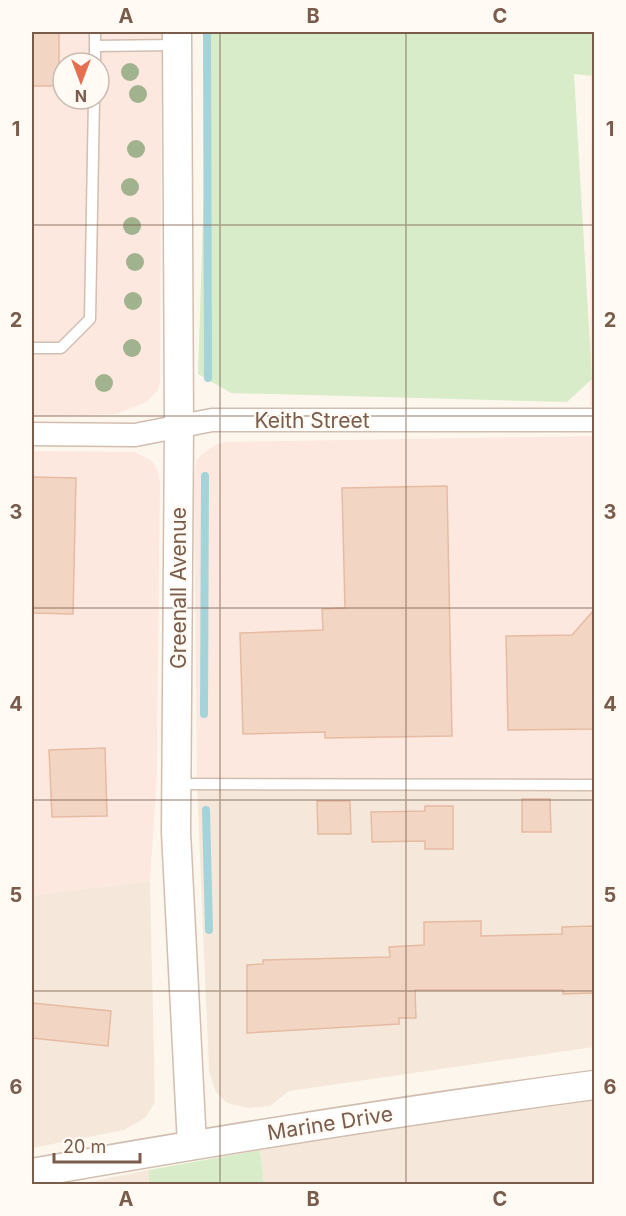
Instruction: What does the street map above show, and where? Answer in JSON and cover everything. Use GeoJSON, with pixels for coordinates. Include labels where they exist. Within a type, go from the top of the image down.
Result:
{"type":"FeatureCollection","features":[{"type":"Feature","properties":{"kind":"street","name":"Greenall Avenue"},"geometry":{"type":"LineString","coordinates":[[176,38],[179,426],[176,832],[192,1144]]}},
{"type":"Feature","properties":{"kind":"street","name":"Keith Street"},"geometry":{"type":"LineString","coordinates":[[32,434],[135,435],[212,420],[594,420]]}},
{"type":"Feature","properties":{"kind":"street","name":"Marine Drive"},"geometry":{"type":"LineString","coordinates":[[32,1173],[192,1144],[435,1106],[594,1085]]}},
{"type":"Feature","properties":{"kind":"lane"},"geometry":{"type":"LineString","coordinates":[[95,32],[95,51]]}},
{"type":"Feature","properties":{"kind":"lane"},"geometry":{"type":"LineString","coordinates":[[95,46],[176,38]]}},
{"type":"Feature","properties":{"kind":"lane"},"geometry":{"type":"LineString","coordinates":[[32,348],[61,348],[90,318],[94,111]]}},
{"type":"Feature","properties":{"kind":"lane"},"geometry":{"type":"LineString","coordinates":[[177,784],[594,785]]}},
{"type":"Feature","properties":{"kind":"shaded area"},"geometry":{"type":"Polygon","coordinates":[[[32,32],[162,32],[160,382],[158,390],[147,402],[116,414],[32,417],[32,32]]]}},
{"type":"Feature","properties":{"kind":"shaded area"},"geometry":{"type":"Polygon","coordinates":[[[591,58],[594,58],[594,406],[590,406],[591,58]]]}},
{"type":"Feature","properties":{"kind":"shaded area"},"geometry":{"type":"Polygon","coordinates":[[[594,436],[594,785],[197,785],[194,481],[196,461],[201,455],[215,445],[224,442],[594,436]]]}},
{"type":"Feature","properties":{"kind":"shaded area"},"geometry":{"type":"Polygon","coordinates":[[[32,451],[135,452],[152,461],[157,469],[160,482],[157,773],[150,881],[32,895],[32,451]]]}},
{"type":"Feature","properties":{"kind":"shaded area"},"geometry":{"type":"Polygon","coordinates":[[[197,785],[594,785],[594,1047],[289,1091],[270,1106],[248,1108],[227,1103],[216,1092],[209,1072],[197,785]]]}},
{"type":"Feature","properties":{"kind":"shaded area"},"geometry":{"type":"Polygon","coordinates":[[[150,881],[155,1102],[145,1118],[124,1130],[32,1148],[32,895],[150,881]]]}},
{"type":"Feature","properties":{"kind":"shaded area"},"geometry":{"type":"Polygon","coordinates":[[[594,1098],[594,1184],[264,1184],[260,1150],[437,1113],[449,1121],[594,1098]]]}},
{"type":"Feature","properties":{"kind":"shaded area"},"geometry":{"type":"Polygon","coordinates":[[[149,1170],[149,1184],[79,1184],[149,1170]]]}},
{"type":"Feature","properties":{"kind":"green space"},"geometry":{"type":"Polygon","coordinates":[[[209,32],[594,32],[594,76],[574,74],[592,379],[567,402],[231,393],[198,374],[209,32]]]}},
{"type":"Feature","properties":{"kind":"green space"},"geometry":{"type":"Polygon","coordinates":[[[260,1150],[264,1184],[149,1184],[149,1170],[260,1150]]]}},
{"type":"Feature","properties":{"kind":"building"},"geometry":{"type":"Polygon","coordinates":[[[32,32],[59,32],[59,51],[51,51],[51,86],[32,86],[32,32]]]}},
{"type":"Feature","properties":{"kind":"building"},"geometry":{"type":"Polygon","coordinates":[[[32,477],[76,478],[73,614],[32,613],[32,477]]]}},
{"type":"Feature","properties":{"kind":"building"},"geometry":{"type":"Polygon","coordinates":[[[447,486],[452,736],[325,738],[325,732],[243,734],[240,633],[323,630],[322,609],[345,608],[342,488],[447,486]]]}},
{"type":"Feature","properties":{"kind":"building"},"geometry":{"type":"Polygon","coordinates":[[[594,610],[594,729],[508,730],[506,636],[572,635],[594,610]]]}},
{"type":"Feature","properties":{"kind":"building"},"geometry":{"type":"Polygon","coordinates":[[[105,748],[107,816],[52,817],[49,750],[105,748]]]}},
{"type":"Feature","properties":{"kind":"building"},"geometry":{"type":"Polygon","coordinates":[[[522,799],[550,799],[551,832],[522,832],[522,799]]]}},
{"type":"Feature","properties":{"kind":"building"},"geometry":{"type":"Polygon","coordinates":[[[317,801],[350,801],[351,834],[318,834],[317,801]]]}},
{"type":"Feature","properties":{"kind":"building"},"geometry":{"type":"Polygon","coordinates":[[[425,806],[453,806],[453,849],[425,849],[425,841],[372,842],[371,812],[425,811],[425,806]]]}},
{"type":"Feature","properties":{"kind":"building"},"geometry":{"type":"Polygon","coordinates":[[[481,921],[481,936],[562,934],[562,927],[594,926],[594,993],[563,994],[563,990],[415,990],[416,1018],[399,1018],[399,1024],[247,1033],[247,965],[263,964],[263,960],[390,957],[389,947],[424,945],[424,922],[481,921]]]}},
{"type":"Feature","properties":{"kind":"building"},"geometry":{"type":"Polygon","coordinates":[[[32,1003],[111,1011],[108,1046],[32,1038],[32,1003]]]}},
{"type":"Feature","properties":{"kind":"waterway"},"geometry":{"type":"LineString","coordinates":[[207,32],[208,378]]}},
{"type":"Feature","properties":{"kind":"waterway"},"geometry":{"type":"LineString","coordinates":[[204,714],[205,476]]}},
{"type":"Feature","properties":{"kind":"waterway"},"geometry":{"type":"LineString","coordinates":[[206,810],[209,930]]}}]}
